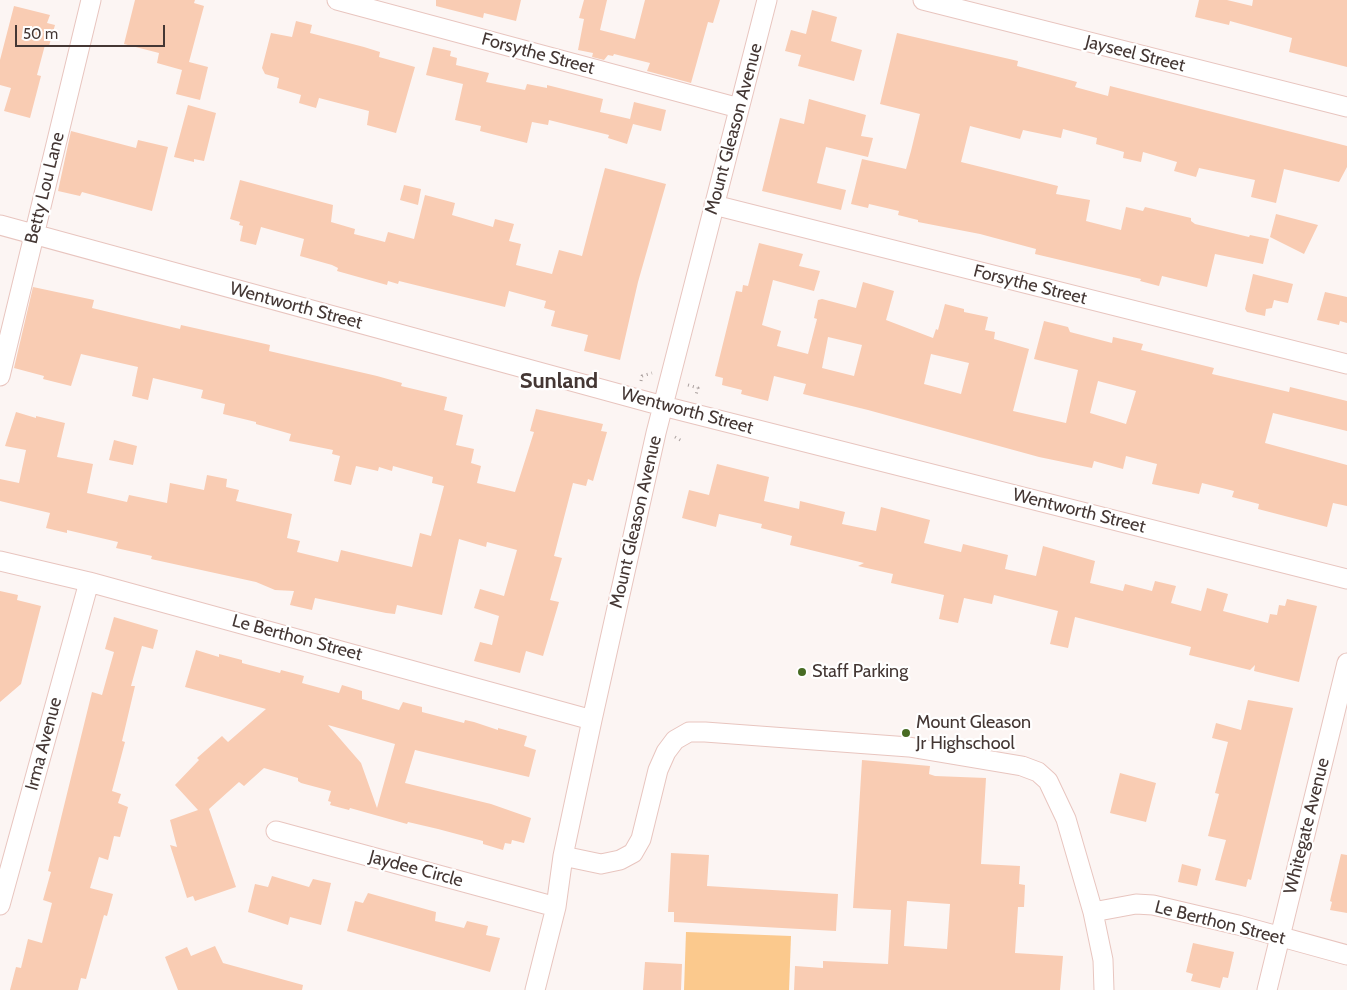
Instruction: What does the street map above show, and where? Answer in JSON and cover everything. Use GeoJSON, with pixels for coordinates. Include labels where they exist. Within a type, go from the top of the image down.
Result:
{"type":"FeatureCollection","features":[{"type":"Feature","properties":{"kind":"street","name":"Betty Lou Lane"},"geometry":{"type":"LineString","coordinates":[[0,376],[90,0]]}},
{"type":"Feature","properties":{"kind":"street","name":"Forsythe Street"},"geometry":{"type":"LineString","coordinates":[[337,0],[739,108]]}},
{"type":"Feature","properties":{"kind":"street","name":"Mount Gleason Avenue"},"geometry":{"type":"LineString","coordinates":[[535,990],[556,907],[563,856],[592,720],[663,406],[767,0]]}},
{"type":"Feature","properties":{"kind":"street","name":"Jayseel Street"},"geometry":{"type":"LineString","coordinates":[[923,0],[1347,107]]}},
{"type":"Feature","properties":{"kind":"street","name":"Forsythe Street"},"geometry":{"type":"LineString","coordinates":[[714,205],[1347,364]]}},
{"type":"Feature","properties":{"kind":"street","name":"Wentworth Street"},"geometry":{"type":"LineString","coordinates":[[0,225],[663,406],[1347,579]]}},
{"type":"Feature","properties":{"kind":"street","name":"Le Berthon Street"},"geometry":{"type":"LineString","coordinates":[[0,561],[89,582],[592,720]]}},
{"type":"Feature","properties":{"kind":"street","name":"Irma Avenue"},"geometry":{"type":"LineString","coordinates":[[0,906],[89,582]]}},
{"type":"Feature","properties":{"kind":"street","name":"Whitegate Avenue"},"geometry":{"type":"LineString","coordinates":[[1267,990],[1347,663]]}},
{"type":"Feature","properties":{"kind":"street"},"geometry":{"type":"LineString","coordinates":[[563,856],[601,864],[620,860],[632,853],[641,839],[658,770],[666,752],[675,740],[689,732],[909,747],[1022,766],[1038,772],[1048,781],[1066,819],[1093,912],[1103,960],[1104,990]]}},
{"type":"Feature","properties":{"kind":"street","name":"Jaydee Circle"},"geometry":{"type":"LineString","coordinates":[[276,831],[556,907]]}},
{"type":"Feature","properties":{"kind":"street","name":"Le Berthon Street"},"geometry":{"type":"LineString","coordinates":[[1093,912],[1136,904],[1153,905],[1347,955]]}},
{"type":"Feature","properties":{"kind":"path"},"geometry":{"type":"LineString","coordinates":[[642,376],[653,373]]}},
{"type":"Feature","properties":{"kind":"path"},"geometry":{"type":"LineString","coordinates":[[688,384],[698,388],[696,396]]}},
{"type":"Feature","properties":{"kind":"path"},"geometry":{"type":"LineString","coordinates":[[675,438],[682,442]]}},
{"type":"Feature","properties":{"kind":"shaded area"},"geometry":{"type":"Polygon","coordinates":[[[686,932],[791,936],[789,990],[684,990],[686,932]]]}},
{"type":"Feature","properties":{"kind":"building"},"geometry":{"type":"Polygon","coordinates":[[[135,0],[195,0],[194,3],[204,6],[189,62],[208,67],[200,100],[176,94],[182,70],[157,63],[159,53],[124,44],[135,0]]]}},
{"type":"Feature","properties":{"kind":"building"},"geometry":{"type":"Polygon","coordinates":[[[436,0],[521,0],[516,21],[484,13],[483,18],[436,6],[436,0]]]}},
{"type":"Feature","properties":{"kind":"building"},"geometry":{"type":"Polygon","coordinates":[[[584,0],[607,0],[600,30],[635,39],[645,0],[720,0],[713,23],[708,22],[691,83],[647,71],[650,63],[614,54],[613,56],[608,55],[604,60],[592,57],[593,53],[578,50],[584,19],[579,18],[584,0]]]}},
{"type":"Feature","properties":{"kind":"building"},"geometry":{"type":"Polygon","coordinates":[[[1199,0],[1227,0],[1252,6],[1253,0],[1347,0],[1347,67],[1289,52],[1292,38],[1230,21],[1229,25],[1195,17],[1199,0]]]}},
{"type":"Feature","properties":{"kind":"building"},"geometry":{"type":"Polygon","coordinates":[[[14,6],[50,15],[47,23],[55,25],[49,46],[45,45],[37,75],[41,76],[30,118],[4,111],[11,88],[0,85],[0,60],[14,6]]]}},
{"type":"Feature","properties":{"kind":"building"},"geometry":{"type":"Polygon","coordinates":[[[812,10],[837,17],[831,41],[862,50],[854,81],[798,66],[801,55],[785,51],[791,30],[806,34],[812,10]]]}},
{"type":"Feature","properties":{"kind":"building"},"geometry":{"type":"Polygon","coordinates":[[[296,21],[312,25],[310,33],[380,52],[379,57],[415,67],[396,133],[367,125],[369,111],[319,98],[316,108],[299,103],[301,95],[277,88],[279,78],[265,74],[262,68],[271,33],[292,37],[296,21]]]}},
{"type":"Feature","properties":{"kind":"building"},"geometry":{"type":"Polygon","coordinates":[[[897,33],[1018,61],[1017,66],[1077,82],[1075,87],[1108,96],[1110,86],[1347,146],[1347,167],[1339,182],[1284,169],[1276,203],[1251,197],[1255,180],[1199,168],[1196,177],[1174,171],[1177,162],[1143,152],[1141,162],[1123,158],[1124,152],[1096,144],[1097,138],[1063,129],[1061,138],[1023,130],[1020,139],[970,126],[961,162],[1058,186],[1056,194],[1090,200],[1086,221],[1121,230],[1126,207],[1143,211],[1145,207],[1191,218],[1191,221],[1195,224],[1249,237],[1250,235],[1269,239],[1263,264],[1215,254],[1207,287],[1162,276],[1159,286],[1140,281],[1141,279],[1035,254],[1036,249],[980,234],[918,222],[918,220],[898,215],[899,211],[869,204],[868,208],[851,204],[862,159],[906,169],[911,151],[920,114],[880,104],[897,33]]]}},
{"type":"Feature","properties":{"kind":"building"},"geometry":{"type":"Polygon","coordinates":[[[433,47],[451,51],[450,56],[457,58],[456,65],[489,73],[486,82],[525,90],[527,84],[547,88],[547,85],[603,99],[600,112],[630,119],[634,102],[666,110],[661,131],[633,124],[627,144],[608,138],[609,135],[549,120],[548,125],[532,122],[527,143],[480,131],[481,126],[455,120],[463,84],[426,75],[433,47]]]}},
{"type":"Feature","properties":{"kind":"building"},"geometry":{"type":"Polygon","coordinates":[[[809,99],[866,115],[861,136],[873,138],[868,157],[826,147],[817,183],[846,190],[841,210],[762,191],[780,118],[804,124],[809,99]]]}},
{"type":"Feature","properties":{"kind":"building"},"geometry":{"type":"Polygon","coordinates":[[[188,105],[216,113],[204,161],[194,159],[194,162],[174,157],[188,105]]]}},
{"type":"Feature","properties":{"kind":"building"},"geometry":{"type":"Polygon","coordinates":[[[71,131],[136,148],[138,140],[168,147],[152,211],[82,192],[80,196],[58,191],[71,131]]]}},
{"type":"Feature","properties":{"kind":"building"},"geometry":{"type":"Polygon","coordinates":[[[605,168],[666,184],[638,282],[620,360],[584,351],[588,335],[551,326],[555,311],[544,308],[546,301],[509,291],[505,307],[399,281],[398,284],[388,281],[387,285],[337,271],[338,268],[332,265],[300,256],[304,239],[261,227],[256,245],[240,241],[243,226],[239,225],[240,222],[230,219],[240,180],[333,205],[331,222],[355,229],[354,234],[385,242],[388,232],[414,239],[425,195],[455,203],[452,215],[493,227],[495,219],[514,224],[509,241],[521,244],[516,265],[552,274],[559,250],[582,256],[605,168]]]}},
{"type":"Feature","properties":{"kind":"building"},"geometry":{"type":"Polygon","coordinates":[[[404,185],[421,189],[418,205],[400,200],[404,185]]]}},
{"type":"Feature","properties":{"kind":"building"},"geometry":{"type":"Polygon","coordinates":[[[1276,214],[1318,225],[1304,254],[1270,237],[1276,214]]]}},
{"type":"Feature","properties":{"kind":"building"},"geometry":{"type":"Polygon","coordinates":[[[759,243],[803,254],[799,266],[820,271],[814,291],[773,280],[762,325],[781,331],[777,346],[808,354],[817,319],[814,318],[818,300],[822,299],[856,308],[863,282],[894,291],[886,320],[933,338],[936,329],[938,330],[945,304],[964,309],[964,312],[988,317],[985,330],[995,332],[994,339],[1029,349],[1013,411],[1066,423],[1078,370],[1034,359],[1044,321],[1068,327],[1070,332],[1112,343],[1113,337],[1143,344],[1141,350],[1214,368],[1212,374],[1289,392],[1290,387],[1347,401],[1347,431],[1273,413],[1265,443],[1347,465],[1347,506],[1333,503],[1327,527],[1258,509],[1259,504],[1232,497],[1234,491],[1202,483],[1199,494],[1152,484],[1157,464],[1126,456],[1123,469],[1094,461],[1092,468],[1039,457],[803,394],[806,384],[774,376],[768,401],[741,394],[742,390],[722,385],[723,378],[715,376],[736,291],[742,292],[743,285],[748,286],[759,243]],[[828,337],[822,368],[854,376],[862,345],[828,337]],[[931,354],[924,384],[961,394],[969,363],[931,354]],[[1098,381],[1090,413],[1126,424],[1136,391],[1098,381]]]}},
{"type":"Feature","properties":{"kind":"building"},"geometry":{"type":"Polygon","coordinates":[[[1253,274],[1293,284],[1288,303],[1274,300],[1272,308],[1266,309],[1265,316],[1247,312],[1245,309],[1253,274]]]}},
{"type":"Feature","properties":{"kind":"building"},"geometry":{"type":"Polygon","coordinates":[[[33,287],[94,300],[92,308],[180,329],[181,325],[270,345],[269,351],[377,376],[402,383],[401,386],[447,397],[444,410],[463,415],[456,445],[474,449],[471,463],[481,466],[477,483],[515,492],[534,432],[530,431],[536,409],[603,424],[601,431],[607,432],[593,481],[588,479],[586,486],[573,483],[554,556],[562,558],[550,600],[559,602],[543,656],[526,651],[520,673],[474,661],[480,642],[492,645],[499,616],[474,608],[480,589],[504,596],[517,550],[487,542],[486,547],[459,539],[442,615],[397,605],[395,614],[386,613],[315,598],[312,610],[290,605],[294,591],[275,590],[256,582],[151,559],[152,556],[116,548],[118,542],[67,530],[67,533],[46,528],[50,513],[0,501],[0,479],[19,483],[26,450],[5,446],[16,412],[65,423],[57,457],[93,464],[87,493],[127,502],[129,495],[167,503],[170,483],[204,490],[207,475],[227,479],[226,487],[239,490],[236,501],[292,514],[287,538],[300,541],[297,552],[338,562],[341,550],[412,567],[420,533],[431,536],[444,486],[432,483],[433,477],[393,466],[392,471],[379,467],[378,471],[356,466],[351,485],[334,481],[340,456],[332,454],[333,450],[289,441],[291,434],[256,424],[256,422],[223,414],[225,404],[201,398],[203,390],[153,378],[148,400],[132,396],[138,367],[81,354],[71,386],[43,379],[44,376],[14,368],[33,287]]]}},
{"type":"Feature","properties":{"kind":"building"},"geometry":{"type":"Polygon","coordinates":[[[1325,292],[1347,297],[1347,323],[1340,321],[1339,325],[1317,320],[1325,292]]]}},
{"type":"Feature","properties":{"kind":"building"},"geometry":{"type":"Polygon","coordinates":[[[114,440],[137,446],[133,465],[109,460],[114,440]]]}},
{"type":"Feature","properties":{"kind":"building"},"geometry":{"type":"Polygon","coordinates":[[[717,464],[769,477],[764,501],[799,509],[800,501],[845,512],[842,524],[876,531],[881,507],[930,520],[924,543],[961,552],[963,544],[1008,555],[1005,569],[1036,576],[1043,546],[1095,561],[1090,583],[1123,591],[1125,584],[1152,591],[1155,581],[1176,586],[1171,603],[1201,611],[1207,588],[1228,594],[1223,611],[1268,623],[1270,614],[1277,615],[1279,605],[1285,606],[1287,599],[1317,606],[1299,682],[1254,671],[1255,665],[1250,670],[1189,655],[1191,647],[1075,617],[1068,648],[1050,644],[1058,611],[994,595],[992,604],[964,598],[958,623],[939,619],[944,595],[891,583],[893,574],[858,566],[864,563],[790,545],[792,536],[761,528],[762,524],[719,514],[716,527],[682,518],[689,490],[709,495],[717,464]]]}},
{"type":"Feature","properties":{"kind":"building"},"geometry":{"type":"Polygon","coordinates":[[[0,591],[18,595],[17,600],[41,606],[21,684],[0,702],[0,591]]]}},
{"type":"Feature","properties":{"kind":"building"},"geometry":{"type":"Polygon","coordinates":[[[114,617],[158,630],[153,649],[142,646],[131,686],[135,686],[122,741],[125,742],[112,791],[121,794],[118,803],[128,807],[120,837],[114,836],[108,860],[99,857],[90,888],[113,894],[107,916],[104,915],[86,979],[81,978],[78,990],[10,990],[16,967],[21,968],[28,939],[42,943],[52,903],[43,900],[51,872],[48,871],[92,692],[102,695],[114,652],[105,649],[114,617]]]}},
{"type":"Feature","properties":{"kind":"building"},"geometry":{"type":"Polygon","coordinates":[[[196,650],[219,657],[219,654],[242,660],[242,663],[280,673],[281,670],[304,676],[302,683],[339,693],[342,685],[362,691],[362,699],[399,710],[403,702],[422,707],[422,712],[464,723],[465,720],[474,722],[498,730],[498,728],[527,736],[524,746],[536,750],[529,777],[415,750],[405,783],[491,804],[531,818],[524,843],[512,840],[511,844],[505,843],[503,850],[483,844],[483,841],[438,829],[408,822],[407,824],[350,808],[349,810],[330,805],[331,802],[328,801],[331,791],[301,783],[298,781],[298,778],[264,768],[244,786],[239,782],[209,809],[236,887],[195,901],[193,896],[187,898],[170,845],[177,847],[170,820],[198,810],[175,785],[199,760],[197,758],[222,736],[228,742],[266,709],[185,687],[196,650]],[[328,725],[361,763],[377,808],[395,744],[328,725]]]}},
{"type":"Feature","properties":{"kind":"building"},"geometry":{"type":"Polygon","coordinates":[[[1248,700],[1293,708],[1251,880],[1248,879],[1246,887],[1215,880],[1226,840],[1208,836],[1219,794],[1215,793],[1228,742],[1212,738],[1216,723],[1241,730],[1248,700]]]}},
{"type":"Feature","properties":{"kind":"building"},"geometry":{"type":"Polygon","coordinates":[[[862,760],[930,766],[929,774],[935,776],[986,778],[981,864],[1020,866],[1019,884],[1025,885],[1024,907],[1018,907],[1015,953],[1063,956],[1060,990],[794,990],[795,966],[823,968],[823,961],[888,964],[891,910],[853,908],[862,760]],[[907,901],[904,946],[947,949],[950,904],[907,901]]]}},
{"type":"Feature","properties":{"kind":"building"},"geometry":{"type":"Polygon","coordinates":[[[1120,773],[1156,783],[1146,822],[1110,813],[1120,773]]]}},
{"type":"Feature","properties":{"kind":"building"},"geometry":{"type":"Polygon","coordinates":[[[671,853],[709,855],[707,886],[838,894],[836,931],[674,922],[674,912],[668,912],[671,853]]]}},
{"type":"Feature","properties":{"kind":"building"},"geometry":{"type":"Polygon","coordinates":[[[1341,854],[1347,855],[1347,913],[1330,910],[1332,902],[1330,901],[1341,854]]]}},
{"type":"Feature","properties":{"kind":"building"},"geometry":{"type":"Polygon","coordinates":[[[1182,864],[1201,869],[1197,886],[1178,882],[1182,864]]]}},
{"type":"Feature","properties":{"kind":"building"},"geometry":{"type":"Polygon","coordinates":[[[272,876],[309,887],[313,879],[331,883],[321,925],[290,917],[288,925],[248,912],[255,884],[268,887],[272,876]]]}},
{"type":"Feature","properties":{"kind":"building"},"geometry":{"type":"Polygon","coordinates":[[[368,893],[436,912],[435,921],[464,928],[467,921],[488,926],[486,935],[500,938],[490,972],[347,931],[355,901],[363,903],[368,893]]]}},
{"type":"Feature","properties":{"kind":"building"},"geometry":{"type":"Polygon","coordinates":[[[1193,943],[1234,952],[1228,978],[1223,977],[1220,988],[1191,981],[1193,974],[1186,972],[1193,943]]]}},
{"type":"Feature","properties":{"kind":"building"},"geometry":{"type":"Polygon","coordinates":[[[215,946],[223,963],[303,985],[302,990],[178,990],[165,957],[187,947],[191,956],[215,946]]]}},
{"type":"Feature","properties":{"kind":"building"},"geometry":{"type":"Polygon","coordinates":[[[645,962],[682,964],[681,990],[643,990],[645,962]]]}},
{"type":"Feature","properties":{"kind":"place","name":"Staff Parking"},"geometry":{"type":"Point","coordinates":[802,672]}},
{"type":"Feature","properties":{"kind":"place","name":"Mount Gleason Jr Highschool"},"geometry":{"type":"Point","coordinates":[906,733]}},
{"type":"Feature","properties":{"kind":"district","name":"Sunland"},"geometry":{"type":"Point","coordinates":[559,382]}}]}
